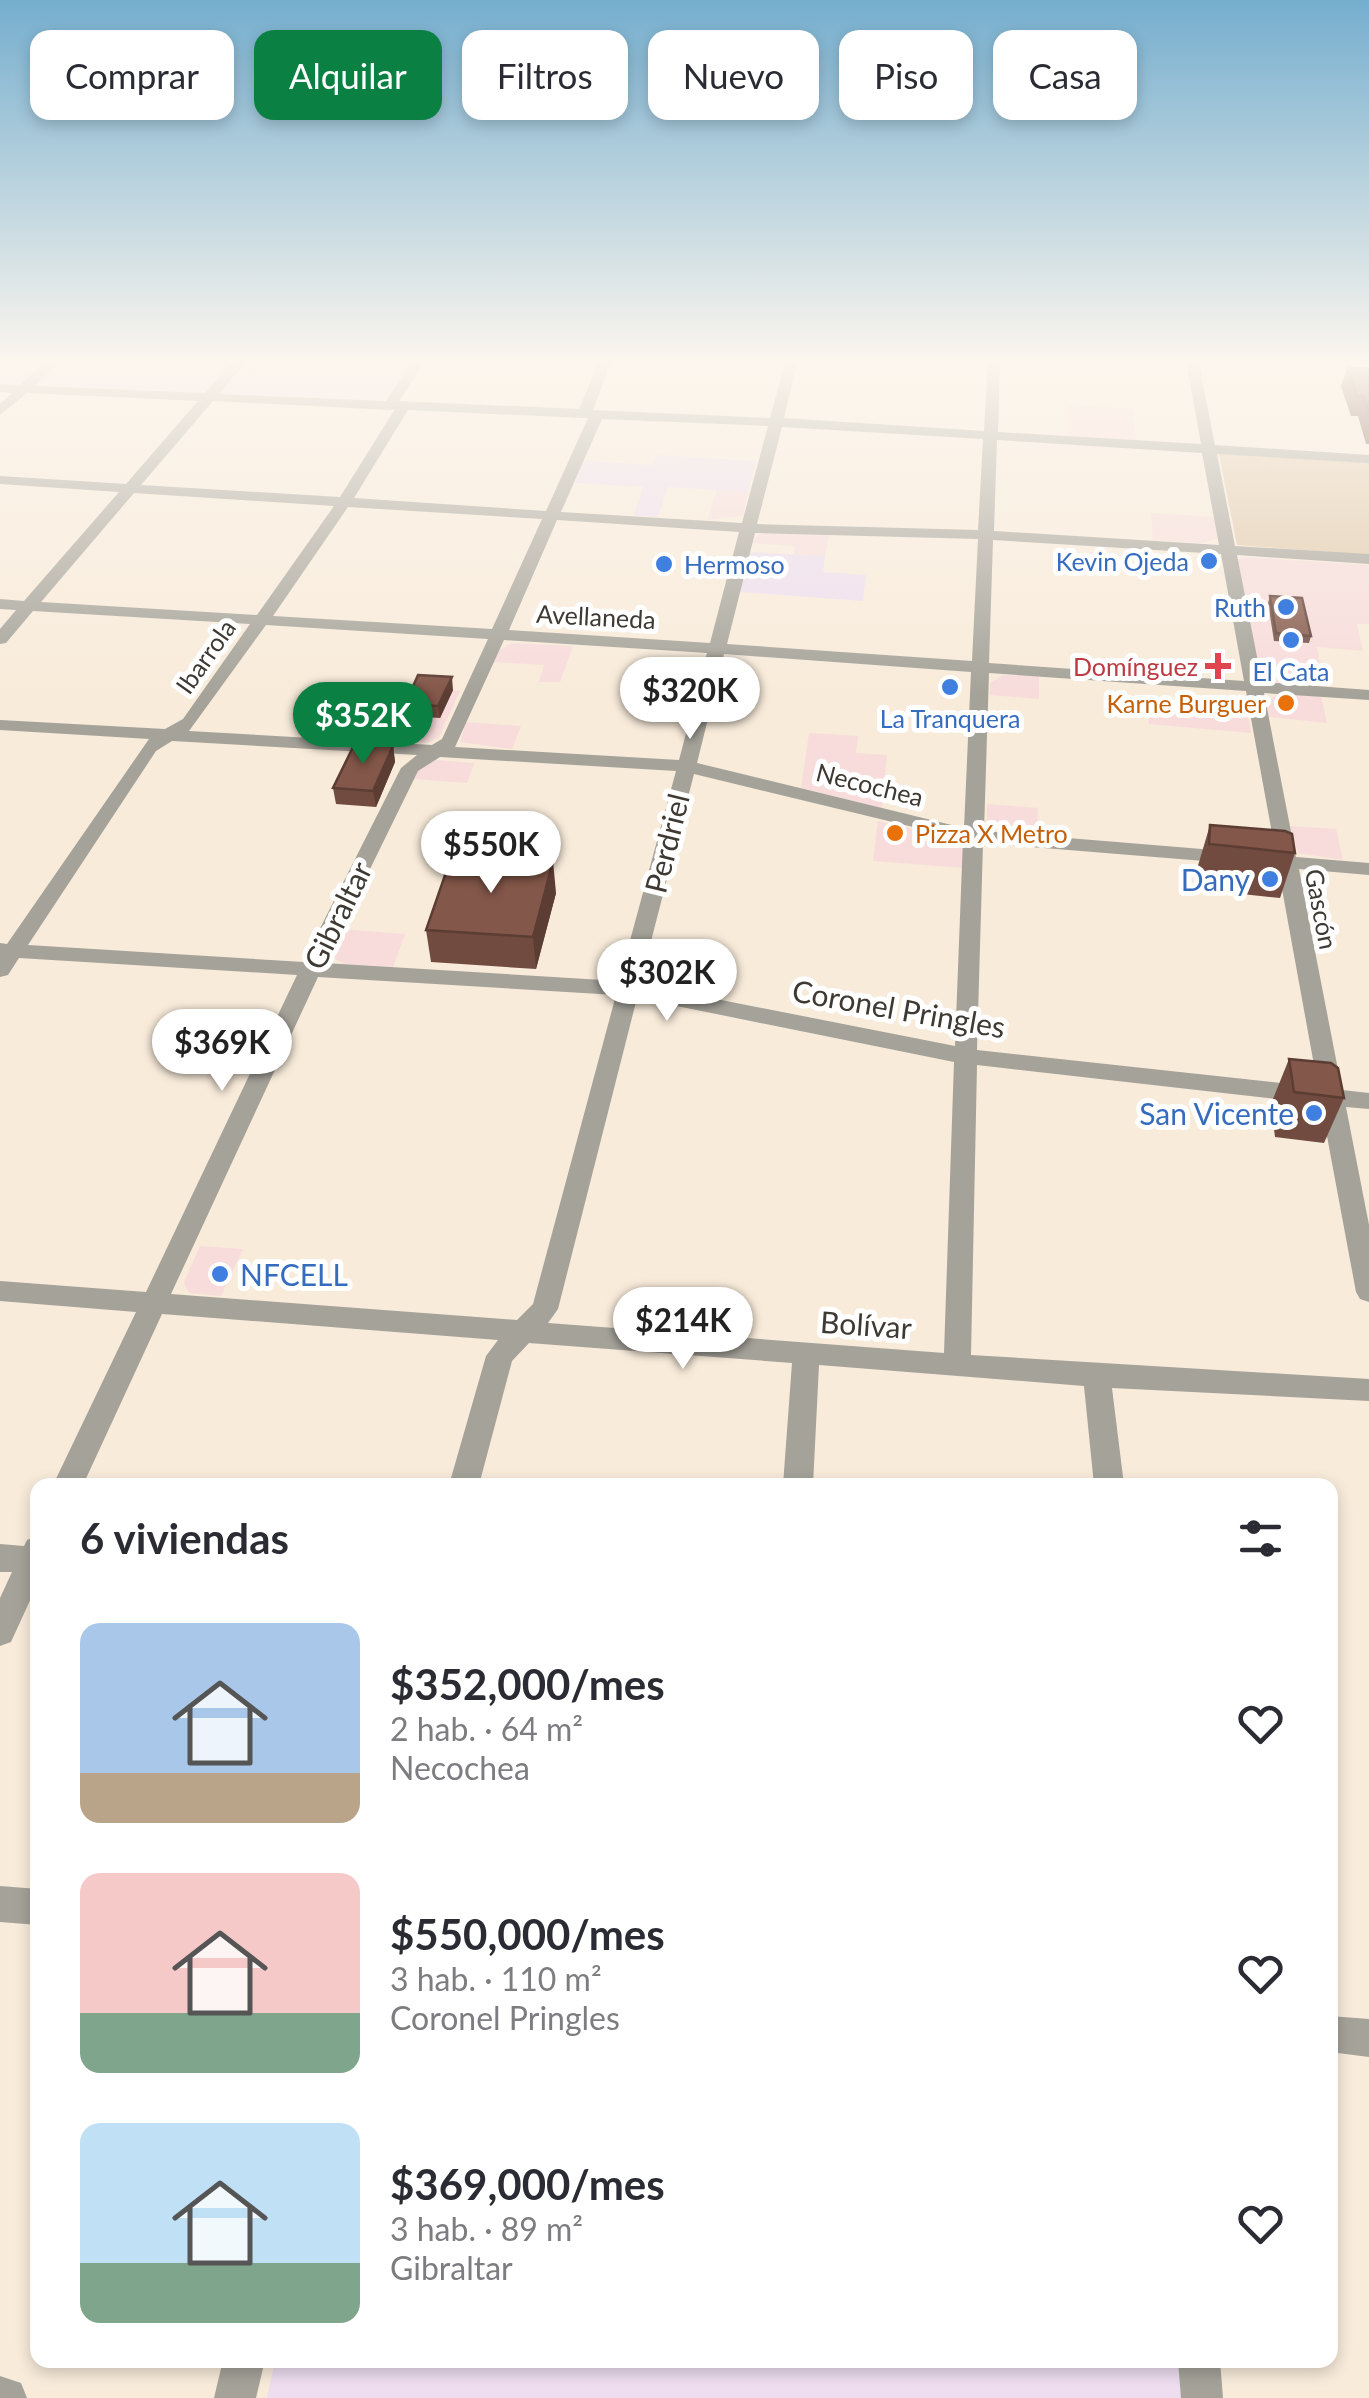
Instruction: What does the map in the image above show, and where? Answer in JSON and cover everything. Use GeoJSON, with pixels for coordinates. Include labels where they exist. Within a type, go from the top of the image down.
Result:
{"type":"FeatureCollection","features":[{"type":"Feature","properties":{"kind":"street"},"geometry":{"type":"LineString","coordinates":[[0,639],[144,472]]}},
{"type":"Feature","properties":{"kind":"street","name":"Ibarrola"},"geometry":{"type":"LineString","coordinates":[[4,957],[149,747],[189,722],[345,501],[361,472]]}},
{"type":"Feature","properties":{"kind":"street","name":"Gibraltar"},"geometry":{"type":"LineString","coordinates":[[71,1478],[309,972],[410,768],[450,742],[569,472]]}},
{"type":"Feature","properties":{"kind":"street","name":"Perdriel"},"geometry":{"type":"LineString","coordinates":[[466,1478],[500,1356],[545,1308],[761,472]]}},
{"type":"Feature","properties":{"kind":"street"},"geometry":{"type":"LineString","coordinates":[[958,1362],[964,1056],[987,472]]}},
{"type":"Feature","properties":{"kind":"street","name":"Gascón"},"geometry":{"type":"LineString","coordinates":[[1213,472],[1369,1292]]}},
{"type":"Feature","properties":{"kind":"street"},"geometry":{"type":"LineString","coordinates":[[0,480],[746,528],[983,535],[1369,559]]}},
{"type":"Feature","properties":{"kind":"street","name":"Avellaneda"},"geometry":{"type":"LineString","coordinates":[[0,604],[714,648],[1369,696]]}},
{"type":"Feature","properties":{"kind":"street","name":"Necochea"},"geometry":{"type":"LineString","coordinates":[[0,725],[686,766],[974,836],[1369,869]]}},
{"type":"Feature","properties":{"kind":"street","name":"Coronel Pringles"},"geometry":{"type":"LineString","coordinates":[[4,957],[628,990],[964,1056],[1369,1101]]}},
{"type":"Feature","properties":{"kind":"street","name":"Bolívar"},"geometry":{"type":"LineString","coordinates":[[0,1291],[958,1362],[1097,1376],[1369,1390]]}},
{"type":"Feature","properties":{"kind":"street"},"geometry":{"type":"LineString","coordinates":[[798,1478],[806,1352]]}},
{"type":"Feature","properties":{"kind":"street"},"geometry":{"type":"LineString","coordinates":[[1097,1376],[1108,1478]]}},
{"type":"Feature","properties":{"kind":"street"},"geometry":{"type":"LineString","coordinates":[[0,1558],[30,1556]]}},
{"type":"Feature","properties":{"kind":"street"},"geometry":{"type":"LineString","coordinates":[[0,1632],[30,1569]]}},
{"type":"Feature","properties":{"kind":"street"},"geometry":{"type":"LineString","coordinates":[[0,1904],[30,1906]]}},
{"type":"Feature","properties":{"kind":"street"},"geometry":{"type":"LineString","coordinates":[[1338,2035],[1369,2038]]}},
{"type":"Feature","properties":{"kind":"street"},"geometry":{"type":"LineString","coordinates":[[234,2398],[242,2368]]}},
{"type":"Feature","properties":{"kind":"street"},"geometry":{"type":"LineString","coordinates":[[1200,2368],[1202,2398]]}},
{"type":"Feature","properties":{"kind":"shaded area"},"geometry":{"type":"Polygon","coordinates":[[[579,472],[753,472],[748,492],[668,487],[658,517],[634,515],[643,487],[574,483],[579,472]]]}},
{"type":"Feature","properties":{"kind":"shaded area"},"geometry":{"type":"Polygon","coordinates":[[[1223,472],[1369,472],[1369,555],[1237,545],[1223,472]]]}},
{"type":"Feature","properties":{"kind":"shaded area"},"geometry":{"type":"Polygon","coordinates":[[[717,490],[748,492],[743,516],[707,520],[717,490]]]}},
{"type":"Feature","properties":{"kind":"shaded area"},"geometry":{"type":"Polygon","coordinates":[[[1151,513],[1215,517],[1217,538],[1203,543],[1153,540],[1151,513]]]}},
{"type":"Feature","properties":{"kind":"shaded area"},"geometry":{"type":"Polygon","coordinates":[[[829,534],[825,556],[794,554],[795,546],[752,543],[758,535],[829,534]]]}},
{"type":"Feature","properties":{"kind":"shaded area"},"geometry":{"type":"Polygon","coordinates":[[[749,552],[825,556],[823,572],[866,575],[863,601],[740,592],[749,552]]]}},
{"type":"Feature","properties":{"kind":"shaded area"},"geometry":{"type":"Polygon","coordinates":[[[1244,557],[1369,565],[1369,624],[1357,624],[1363,651],[1317,647],[1320,664],[1312,664],[1316,686],[1279,683],[1261,676],[1236,560],[1244,557]]]}},
{"type":"Feature","properties":{"kind":"shaded area"},"geometry":{"type":"Polygon","coordinates":[[[512,643],[573,646],[560,682],[539,682],[544,665],[494,662],[499,650],[512,643]]]}},
{"type":"Feature","properties":{"kind":"shaded area"},"geometry":{"type":"Polygon","coordinates":[[[1003,675],[1039,676],[1039,699],[990,695],[990,683],[1003,675]]]}},
{"type":"Feature","properties":{"kind":"shaded area"},"geometry":{"type":"Polygon","coordinates":[[[353,683],[460,691],[439,737],[427,743],[321,737],[353,683]]]}},
{"type":"Feature","properties":{"kind":"shaded area"},"geometry":{"type":"Polygon","coordinates":[[[1279,693],[1321,695],[1327,723],[1269,717],[1266,703],[1279,693]]]}},
{"type":"Feature","properties":{"kind":"shaded area"},"geometry":{"type":"Polygon","coordinates":[[[1148,708],[1248,716],[1251,733],[1149,724],[1148,708]]]}},
{"type":"Feature","properties":{"kind":"shaded area"},"geometry":{"type":"Polygon","coordinates":[[[466,722],[521,726],[512,749],[460,742],[466,722]]]}},
{"type":"Feature","properties":{"kind":"shaded area"},"geometry":{"type":"Polygon","coordinates":[[[809,733],[858,736],[856,753],[887,755],[882,808],[801,788],[809,733]]]}},
{"type":"Feature","properties":{"kind":"shaded area"},"geometry":{"type":"Polygon","coordinates":[[[436,760],[474,763],[467,783],[412,779],[416,769],[436,760]]]}},
{"type":"Feature","properties":{"kind":"shaded area"},"geometry":{"type":"Polygon","coordinates":[[[987,804],[1038,808],[1037,834],[994,829],[987,823],[987,804]]]}},
{"type":"Feature","properties":{"kind":"shaded area"},"geometry":{"type":"Polygon","coordinates":[[[878,821],[953,839],[964,849],[964,868],[873,861],[878,821]]]}},
{"type":"Feature","properties":{"kind":"shaded area"},"geometry":{"type":"Polygon","coordinates":[[[1290,826],[1336,829],[1343,860],[1298,853],[1290,826]]]}},
{"type":"Feature","properties":{"kind":"shaded area"},"geometry":{"type":"Polygon","coordinates":[[[340,929],[405,934],[393,967],[344,964],[332,957],[340,929]]]}},
{"type":"Feature","properties":{"kind":"shaded area"},"geometry":{"type":"Polygon","coordinates":[[[653,949],[713,952],[708,997],[651,984],[647,972],[653,949]]]}},
{"type":"Feature","properties":{"kind":"shaded area"},"geometry":{"type":"Polygon","coordinates":[[[200,1246],[243,1249],[221,1296],[190,1293],[186,1288],[184,1282],[200,1246]]]}},
{"type":"Feature","properties":{"kind":"shaded area"},"geometry":{"type":"Polygon","coordinates":[[[273,2368],[1182,2368],[1185,2398],[267,2398],[273,2368]]]}},
{"type":"Feature","properties":{"kind":"building"},"geometry":{"type":"Polygon","coordinates":[[[1270,596],[1302,598],[1311,636],[1276,633],[1270,596]]]}},
{"type":"Feature","properties":{"kind":"building"},"geometry":{"type":"Polygon","coordinates":[[[418,675],[452,677],[438,706],[405,704],[418,675]]]}},
{"type":"Feature","properties":{"kind":"building"},"geometry":{"type":"Polygon","coordinates":[[[355,743],[393,746],[373,791],[333,788],[355,743]]]}},
{"type":"Feature","properties":{"kind":"building"},"geometry":{"type":"Polygon","coordinates":[[[1210,825],[1285,831],[1292,834],[1295,853],[1209,844],[1210,825]]]}},
{"type":"Feature","properties":{"kind":"building"},"geometry":{"type":"Polygon","coordinates":[[[452,855],[553,861],[533,937],[426,930],[452,855]]]}},
{"type":"Feature","properties":{"kind":"building"},"geometry":{"type":"Polygon","coordinates":[[[1289,1059],[1331,1063],[1338,1068],[1344,1098],[1294,1092],[1289,1059]]]}},
{"type":"Feature","properties":{"kind":"place","name":"Kevin Ojeda"},"geometry":{"type":"Point","coordinates":[1209,561]}},
{"type":"Feature","properties":{"kind":"place","name":"Hermoso"},"geometry":{"type":"Point","coordinates":[664,564]}},
{"type":"Feature","properties":{"kind":"place","name":"Ruth"},"geometry":{"type":"Point","coordinates":[1286,607]}},
{"type":"Feature","properties":{"kind":"place","name":"El Cata"},"geometry":{"type":"Point","coordinates":[1291,640]}},
{"type":"Feature","properties":{"kind":"place","name":"Domínguez"},"geometry":{"type":"Point","coordinates":[1218,666]}},
{"type":"Feature","properties":{"kind":"place","name":"La Tranquera"},"geometry":{"type":"Point","coordinates":[950,687]}},
{"type":"Feature","properties":{"kind":"place","name":"Karne Burguer"},"geometry":{"type":"Point","coordinates":[1286,703]}},
{"type":"Feature","properties":{"kind":"place","name":"Pizza X Metro"},"geometry":{"type":"Point","coordinates":[895,833]}},
{"type":"Feature","properties":{"kind":"place","name":"Dany"},"geometry":{"type":"Point","coordinates":[1270,879]}},
{"type":"Feature","properties":{"kind":"place","name":"San Vicente"},"geometry":{"type":"Point","coordinates":[1314,1113]}},
{"type":"Feature","properties":{"kind":"place","name":"NFCELL"},"geometry":{"type":"Point","coordinates":[220,1274]}}]}
